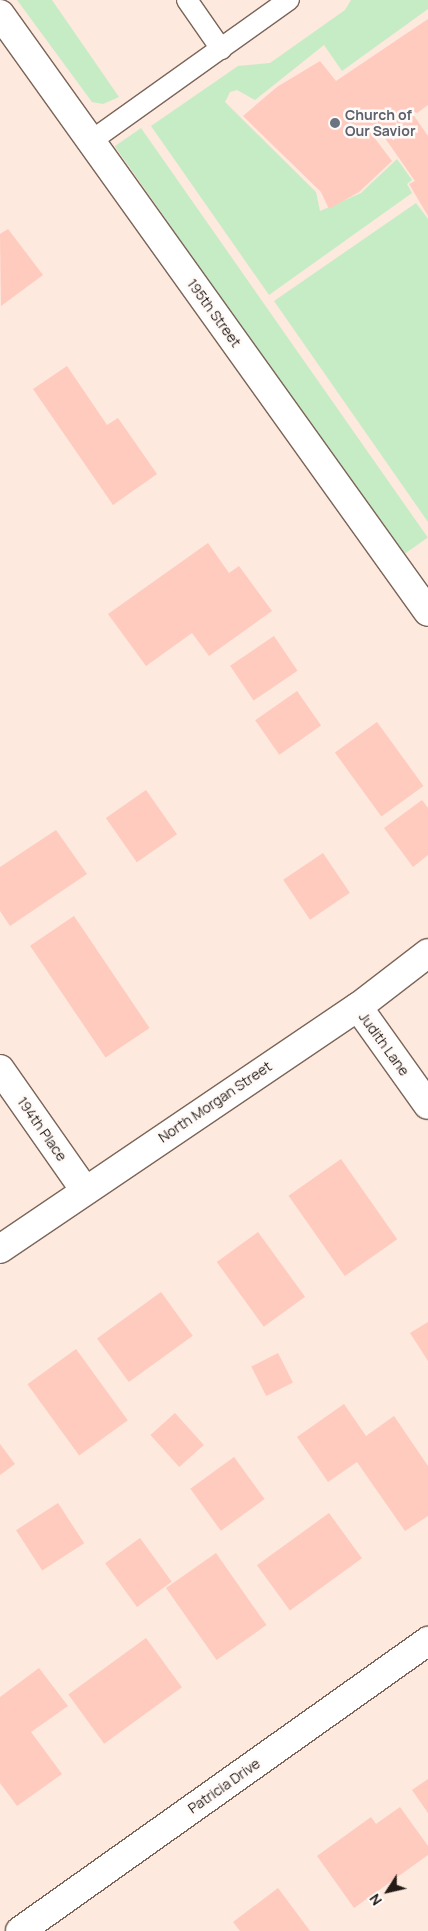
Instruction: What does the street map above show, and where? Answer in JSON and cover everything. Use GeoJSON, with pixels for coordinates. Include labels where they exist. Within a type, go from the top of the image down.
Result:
{"type":"FeatureCollection","features":[{"type":"Feature","properties":{"kind":"street","name":"195th Street"},"geometry":{"type":"LineString","coordinates":[[0,14],[428,612]]}},
{"type":"Feature","properties":{"kind":"street","name":"North Morgan Street"},"geometry":{"type":"LineString","coordinates":[[0,1248],[84,1189],[358,1007],[428,953]]}},
{"type":"Feature","properties":{"kind":"street","name":"Judith Lane"},"geometry":{"type":"LineString","coordinates":[[358,1007],[428,1104]]}},
{"type":"Feature","properties":{"kind":"street","name":"194th Place"},"geometry":{"type":"LineString","coordinates":[[0,1069],[84,1189]]}},
{"type":"Feature","properties":{"kind":"street","name":"Patricia Drive"},"geometry":{"type":"LineString","coordinates":[[20,1931],[428,1641]]}},
{"type":"Feature","properties":{"kind":"lane"},"geometry":{"type":"LineString","coordinates":[[187,0],[221,49]]}},
{"type":"Feature","properties":{"kind":"lane"},"geometry":{"type":"LineString","coordinates":[[90,141],[289,0]]}},
{"type":"Feature","properties":{"kind":"green space"},"geometry":{"type":"Polygon","coordinates":[[[17,0],[52,0],[119,97],[103,104],[92,102],[17,0]]]}},
{"type":"Feature","properties":{"kind":"green space"},"geometry":{"type":"Polygon","coordinates":[[[351,0],[428,0],[428,9],[342,71],[324,45],[255,100],[237,90],[230,92],[225,102],[316,192],[320,211],[361,193],[397,159],[412,180],[407,184],[412,193],[269,295],[151,126],[238,66],[270,63],[345,10],[351,0]]]}},
{"type":"Feature","properties":{"kind":"green space"},"geometry":{"type":"Polygon","coordinates":[[[141,128],[428,538],[402,556],[115,146],[141,128]]]}},
{"type":"Feature","properties":{"kind":"green space"},"geometry":{"type":"Polygon","coordinates":[[[416,203],[428,219],[428,522],[274,301],[416,203]]]}},
{"type":"Feature","properties":{"kind":"building","name":"Church of Our Savior"},"geometry":{"type":"Polygon","coordinates":[[[428,19],[428,105],[417,113],[410,110],[428,136],[428,216],[409,184],[415,181],[380,131],[373,136],[392,161],[359,192],[329,209],[321,192],[243,116],[277,87],[320,61],[336,81],[428,19]]]}},
{"type":"Feature","properties":{"kind":"building"},"geometry":{"type":"Polygon","coordinates":[[[8,229],[43,275],[1,306],[0,234],[8,229]]]}},
{"type":"Feature","properties":{"kind":"building"},"geometry":{"type":"Polygon","coordinates":[[[67,366],[107,425],[118,418],[157,474],[113,505],[33,389],[67,366]]]}},
{"type":"Feature","properties":{"kind":"building"},"geometry":{"type":"Polygon","coordinates":[[[208,543],[229,573],[239,566],[272,611],[209,656],[192,633],[146,666],[108,614],[208,543]]]}},
{"type":"Feature","properties":{"kind":"building"},"geometry":{"type":"Polygon","coordinates":[[[274,636],[297,671],[254,700],[230,666],[274,636]]]}},
{"type":"Feature","properties":{"kind":"building"},"geometry":{"type":"Polygon","coordinates":[[[297,691],[321,725],[279,755],[255,720],[297,691]]]}},
{"type":"Feature","properties":{"kind":"building"},"geometry":{"type":"Polygon","coordinates":[[[377,722],[423,786],[381,816],[335,753],[377,722]]]}},
{"type":"Feature","properties":{"kind":"building"},"geometry":{"type":"Polygon","coordinates":[[[146,790],[177,834],[137,862],[106,818],[146,790]]]}},
{"type":"Feature","properties":{"kind":"building"},"geometry":{"type":"Polygon","coordinates":[[[422,800],[428,808],[428,855],[413,867],[384,828],[422,800]]]}},
{"type":"Feature","properties":{"kind":"building"},"geometry":{"type":"Polygon","coordinates":[[[56,830],[87,874],[10,926],[0,911],[0,867],[56,830]]]}},
{"type":"Feature","properties":{"kind":"building"},"geometry":{"type":"Polygon","coordinates":[[[323,853],[350,893],[310,920],[283,880],[323,853]]]}},
{"type":"Feature","properties":{"kind":"building"},"geometry":{"type":"Polygon","coordinates":[[[74,916],[149,1028],[106,1058],[30,946],[74,916]]]}},
{"type":"Feature","properties":{"kind":"building"},"geometry":{"type":"Polygon","coordinates":[[[341,1159],[397,1239],[345,1276],[289,1196],[341,1159]]]}},
{"type":"Feature","properties":{"kind":"building"},"geometry":{"type":"Polygon","coordinates":[[[258,1232],[305,1297],[264,1327],[217,1262],[258,1232]]]}},
{"type":"Feature","properties":{"kind":"building"},"geometry":{"type":"Polygon","coordinates":[[[161,1292],[193,1336],[129,1382],[97,1338],[161,1292]]]}},
{"type":"Feature","properties":{"kind":"building"},"geometry":{"type":"Polygon","coordinates":[[[428,1322],[428,1361],[410,1333],[428,1322]]]}},
{"type":"Feature","properties":{"kind":"building"},"geometry":{"type":"Polygon","coordinates":[[[76,1349],[128,1420],[79,1455],[27,1384],[76,1349]]]}},
{"type":"Feature","properties":{"kind":"building"},"geometry":{"type":"Polygon","coordinates":[[[278,1353],[293,1382],[266,1396],[251,1367],[278,1353]]]}},
{"type":"Feature","properties":{"kind":"building"},"geometry":{"type":"Polygon","coordinates":[[[344,1404],[366,1436],[394,1416],[428,1466],[428,1516],[405,1531],[357,1462],[328,1482],[297,1437],[344,1404]]]}},
{"type":"Feature","properties":{"kind":"building"},"geometry":{"type":"Polygon","coordinates":[[[175,1413],[204,1445],[179,1467],[150,1435],[175,1413]]]}},
{"type":"Feature","properties":{"kind":"building"},"geometry":{"type":"Polygon","coordinates":[[[0,1444],[15,1464],[0,1475],[0,1444]]]}},
{"type":"Feature","properties":{"kind":"building"},"geometry":{"type":"Polygon","coordinates":[[[234,1457],[265,1499],[221,1531],[190,1489],[234,1457]]]}},
{"type":"Feature","properties":{"kind":"building"},"geometry":{"type":"Polygon","coordinates":[[[58,1503],[84,1543],[42,1570],[16,1530],[58,1503]]]}},
{"type":"Feature","properties":{"kind":"building"},"geometry":{"type":"Polygon","coordinates":[[[329,1513],[362,1558],[290,1611],[257,1565],[329,1513]]]}},
{"type":"Feature","properties":{"kind":"building"},"geometry":{"type":"Polygon","coordinates":[[[140,1538],[172,1582],[137,1607],[105,1563],[140,1538]]]}},
{"type":"Feature","properties":{"kind":"building"},"geometry":{"type":"Polygon","coordinates":[[[216,1553],[266,1625],[217,1660],[166,1588],[216,1553]]]}},
{"type":"Feature","properties":{"kind":"building"},"geometry":{"type":"Polygon","coordinates":[[[146,1638],[182,1687],[104,1744],[68,1694],[146,1638]]]}},
{"type":"Feature","properties":{"kind":"building"},"geometry":{"type":"Polygon","coordinates":[[[39,1668],[68,1706],[31,1732],[62,1774],[17,1806],[0,1783],[0,1697],[39,1668]]]}},
{"type":"Feature","properties":{"kind":"building"},"geometry":{"type":"Polygon","coordinates":[[[428,1779],[428,1813],[412,1790],[428,1779]]]}},
{"type":"Feature","properties":{"kind":"building"},"geometry":{"type":"Polygon","coordinates":[[[400,1807],[428,1846],[428,1855],[354,1908],[317,1856],[371,1817],[376,1824],[400,1807]]]}},
{"type":"Feature","properties":{"kind":"building"},"geometry":{"type":"Polygon","coordinates":[[[278,1888],[310,1931],[240,1931],[233,1922],[278,1888]]]}},
{"type":"Feature","properties":{"kind":"place","name":"Church of Our Savior"},"geometry":{"type":"Point","coordinates":[335,123]}}]}
